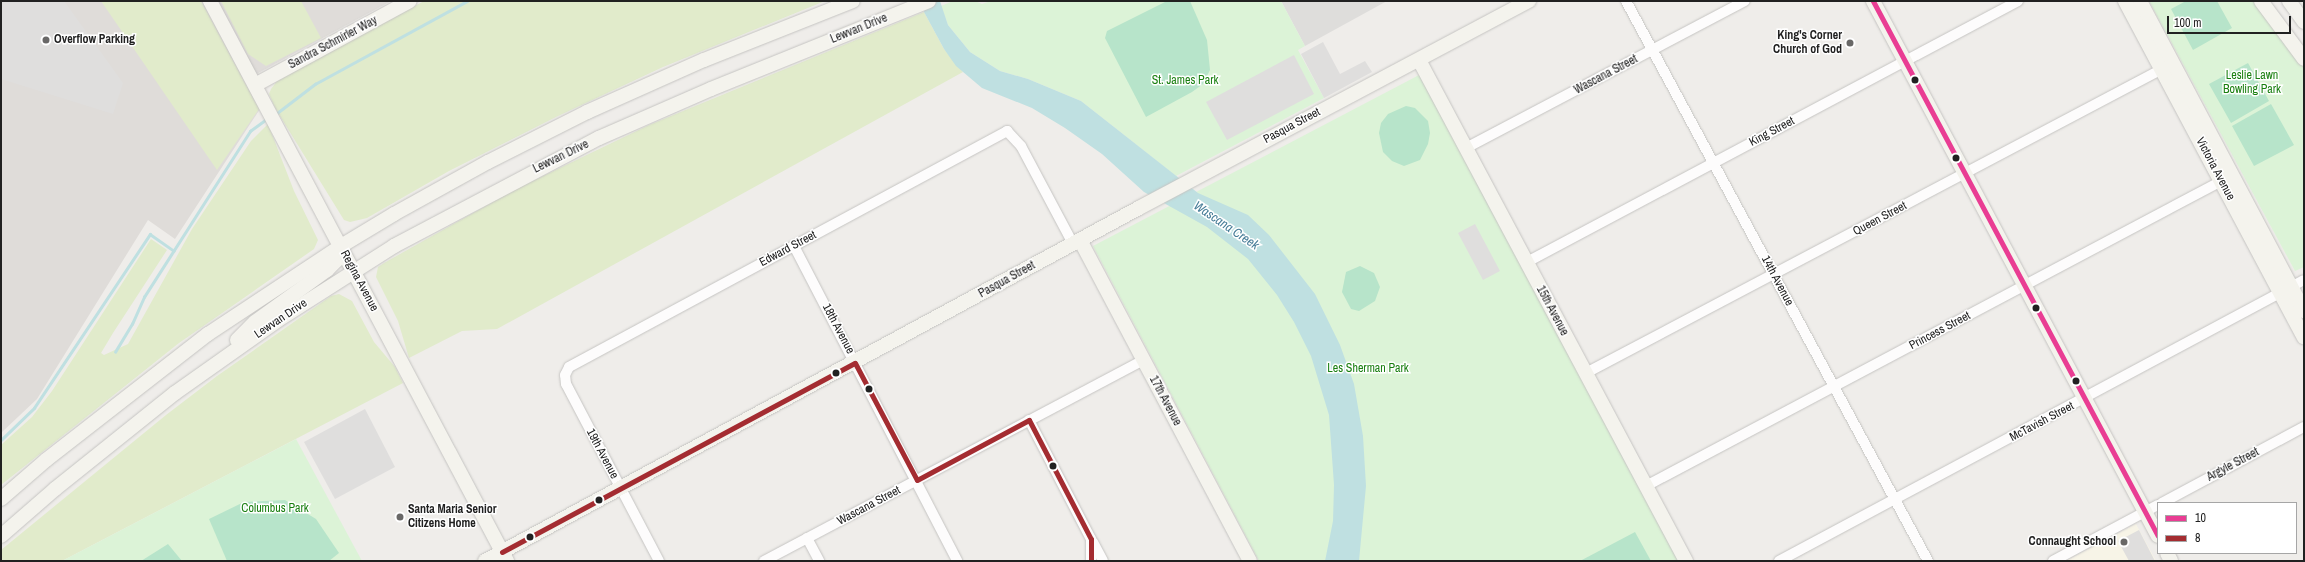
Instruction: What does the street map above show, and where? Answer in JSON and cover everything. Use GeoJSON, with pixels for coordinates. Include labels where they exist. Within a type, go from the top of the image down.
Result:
{"type":"FeatureCollection","features":[{"type":"Feature","properties":{"kind":"street","name":"Regina Avenue"},"geometry":{"type":"LineString","coordinates":[[210,1],[505,556]]}},
{"type":"Feature","properties":{"kind":"street","name":"Sandra Schmirler Way"},"geometry":{"type":"LineString","coordinates":[[255,85],[410,1]]}},
{"type":"Feature","properties":{"kind":"street"},"geometry":{"type":"LineString","coordinates":[[1,500],[46,460],[195,344],[340,246],[468,173],[587,112],[704,60],[853,1]]}},
{"type":"Feature","properties":{"kind":"street","name":"Lewvan Drive"},"geometry":{"type":"LineString","coordinates":[[1,536],[148,413],[218,361],[354,271],[440,220],[599,138],[697,95],[929,1]]}},
{"type":"Feature","properties":{"kind":"street","name":"Pasqua Street"},"geometry":{"type":"LineString","coordinates":[[485,561],[505,556],[620,488],[856,363],[1218,165],[1529,1]]}},
{"type":"Feature","properties":{"kind":"street","name":"14th Avenue"},"geometry":{"type":"LineString","coordinates":[[1626,1],[1928,561]]}},
{"type":"Feature","properties":{"kind":"street","name":"Wascana Street"},"geometry":{"type":"LineString","coordinates":[[1466,148],[1745,1]]}},
{"type":"Feature","properties":{"kind":"street"},"geometry":{"type":"LineString","coordinates":[[1873,1],[2157,534]]}},
{"type":"Feature","properties":{"kind":"street","name":"King Street"},"geometry":{"type":"LineString","coordinates":[[1527,262],[2018,1]]}},
{"type":"Feature","properties":{"kind":"street","name":"Victoria Avenue"},"geometry":{"type":"LineString","coordinates":[[2125,1],[2168,67]]}},
{"type":"Feature","properties":{"kind":"street","name":"Victoria Avenue"},"geometry":{"type":"LineString","coordinates":[[2140,1],[2168,67],[2286,290],[2304,337]]}},
{"type":"Feature","properties":{"kind":"street"},"geometry":{"type":"LineString","coordinates":[[2261,1],[2304,59]]}},
{"type":"Feature","properties":{"kind":"street"},"geometry":{"type":"LineString","coordinates":[[2289,1],[2304,22]]}},
{"type":"Feature","properties":{"kind":"street","name":"15th Avenue"},"geometry":{"type":"LineString","coordinates":[[1419,60],[1686,561]]}},
{"type":"Feature","properties":{"kind":"street","name":"Queen Street"},"geometry":{"type":"LineString","coordinates":[[1586,373],[2168,67]]}},
{"type":"Feature","properties":{"kind":"street","name":"17th Avenue"},"geometry":{"type":"LineString","coordinates":[[1008,131],[1021,146],[1077,242],[1143,360],[1250,561]]}},
{"type":"Feature","properties":{"kind":"street","name":"Edward Street"},"geometry":{"type":"LineString","coordinates":[[569,367],[1008,131]]}},
{"type":"Feature","properties":{"kind":"street","name":"Princess Street"},"geometry":{"type":"LineString","coordinates":[[1646,486],[1835,388],[2024,285],[2227,178]]}},
{"type":"Feature","properties":{"kind":"street","name":"Lewvan Drive"},"geometry":{"type":"LineString","coordinates":[[218,361],[255,322],[327,270],[337,260],[340,246]]}},
{"type":"Feature","properties":{"kind":"street","name":"18th Avenue"},"geometry":{"type":"LineString","coordinates":[[794,246],[917,480],[957,561]]}},
{"type":"Feature","properties":{"kind":"street","name":"McTavish Street"},"geometry":{"type":"LineString","coordinates":[[1779,561],[1896,501],[2304,280]]}},
{"type":"Feature","properties":{"kind":"street","name":"Victoria Avenue"},"geometry":{"type":"LineString","coordinates":[[2286,290],[2304,311]]}},
{"type":"Feature","properties":{"kind":"street","name":"Wascana Street"},"geometry":{"type":"LineString","coordinates":[[764,561],[1143,360]]}},
{"type":"Feature","properties":{"kind":"street","name":"19th Avenue"},"geometry":{"type":"LineString","coordinates":[[569,367],[565,375],[566,384],[659,561]]}},
{"type":"Feature","properties":{"kind":"street"},"geometry":{"type":"LineString","coordinates":[[1029,420],[1103,561]]}},
{"type":"Feature","properties":{"kind":"street","name":"Argyle Street"},"geometry":{"type":"LineString","coordinates":[[2164,502],[2304,427]]}},
{"type":"Feature","properties":{"kind":"street"},"geometry":{"type":"LineString","coordinates":[[2053,561],[2157,506]]}},
{"type":"Feature","properties":{"kind":"street"},"geometry":{"type":"LineString","coordinates":[[807,538],[819,561]]}},
{"type":"Feature","properties":{"kind":"street"},"geometry":{"type":"LineString","coordinates":[[1091,539],[1092,561]]}},
{"type":"Feature","properties":{"kind":"shaded area"},"geometry":{"type":"Polygon","coordinates":[[[1,1],[391,1],[245,80],[260,109],[175,239],[148,220],[37,399],[1,433],[1,1]]]}},
{"type":"Feature","properties":{"kind":"shaded area","name":"Overflow Parking"},"geometry":{"type":"Polygon","coordinates":[[[1,1],[64,1],[123,83],[113,114],[1,79],[1,1]]]}},
{"type":"Feature","properties":{"kind":"shaded area"},"geometry":{"type":"Polygon","coordinates":[[[1281,1],[1387,1],[1305,46],[1281,1]]]}},
{"type":"Feature","properties":{"kind":"shaded area"},"geometry":{"type":"Polygon","coordinates":[[[1323,42],[1340,74],[1365,61],[1372,72],[1324,98],[1301,54],[1323,42]]]}},
{"type":"Feature","properties":{"kind":"shaded area"},"geometry":{"type":"Polygon","coordinates":[[[1294,55],[1314,94],[1227,140],[1206,102],[1294,55]]]}},
{"type":"Feature","properties":{"kind":"shaded area"},"geometry":{"type":"Polygon","coordinates":[[[1475,224],[1500,271],[1483,280],[1458,233],[1475,224]]]}},
{"type":"Feature","properties":{"kind":"shaded area"},"geometry":{"type":"Polygon","coordinates":[[[365,409],[395,467],[335,499],[304,442],[365,409]]]}},
{"type":"Feature","properties":{"kind":"shaded area","name":"Connaught School"},"geometry":{"type":"Polygon","coordinates":[[[2136,524],[2156,561],[2066,561],[2136,524]]]}},
{"type":"Feature","properties":{"kind":"shaded area"},"geometry":{"type":"Polygon","coordinates":[[[2139,530],[2155,561],[2129,561],[2118,541],[2139,530]]]}},
{"type":"Feature","properties":{"kind":"green space"},"geometry":{"type":"Polygon","coordinates":[[[101,1],[201,1],[259,109],[217,170],[101,1]]]}},
{"type":"Feature","properties":{"kind":"green space"},"geometry":{"type":"Polygon","coordinates":[[[221,1],[301,1],[321,38],[266,66],[248,54],[221,1]]]}},
{"type":"Feature","properties":{"kind":"green space"},"geometry":{"type":"Polygon","coordinates":[[[424,1],[825,1],[663,67],[556,117],[449,171],[367,218],[350,222],[344,220],[275,108],[269,94],[277,81],[424,1]]]}},
{"type":"Feature","properties":{"kind":"green space","name":"St. James Park"},"geometry":{"type":"Polygon","coordinates":[[[953,1],[975,1],[982,4],[991,1],[1281,1],[1305,46],[1298,50],[1324,98],[1176,176],[1081,101],[1028,79],[1000,71],[970,52],[948,25],[941,6],[953,1]]]}},
{"type":"Feature","properties":{"kind":"green space"},"geometry":{"type":"Polygon","coordinates":[[[1167,1],[1190,1],[1207,40],[1210,70],[1203,84],[1192,92],[1146,117],[1105,38],[1107,31],[1167,1]]]}},
{"type":"Feature","properties":{"kind":"green space","name":"Leslie Lawn Bowling Park"},"geometry":{"type":"Polygon","coordinates":[[[2149,1],[2254,1],[2304,68],[2304,267],[2295,271],[2149,1]]]}},
{"type":"Feature","properties":{"kind":"green space"},"geometry":{"type":"Polygon","coordinates":[[[2186,1],[2217,1],[2232,28],[2193,50],[2171,9],[2186,1]]]}},
{"type":"Feature","properties":{"kind":"green space"},"geometry":{"type":"Polygon","coordinates":[[[924,12],[944,49],[963,72],[497,329],[462,331],[409,358],[398,321],[376,277],[378,267],[512,191],[649,125],[924,12]]]}},
{"type":"Feature","properties":{"kind":"green space"},"geometry":{"type":"Polygon","coordinates":[[[2248,63],[2269,101],[2231,123],[2209,84],[2248,63]]]}},
{"type":"Feature","properties":{"kind":"green space","name":"Les Sherman Park"},"geometry":{"type":"Polygon","coordinates":[[[1421,74],[1682,561],[1259,561],[1093,246],[1421,74]]]}},
{"type":"Feature","properties":{"kind":"green space"},"geometry":{"type":"Polygon","coordinates":[[[2271,104],[2294,145],[2254,166],[2232,126],[2271,104]]]}},
{"type":"Feature","properties":{"kind":"green space"},"geometry":{"type":"Polygon","coordinates":[[[1406,106],[1415,108],[1428,121],[1430,133],[1428,144],[1420,160],[1404,166],[1392,161],[1383,152],[1379,133],[1381,123],[1388,114],[1406,106]]]}},
{"type":"Feature","properties":{"kind":"green space"},"geometry":{"type":"Polygon","coordinates":[[[268,124],[294,191],[318,240],[314,249],[179,343],[1,485],[1,445],[32,417],[52,391],[151,239],[167,250],[101,353],[104,355],[128,344],[192,229],[251,141],[268,124]]]}},
{"type":"Feature","properties":{"kind":"green space"},"geometry":{"type":"Polygon","coordinates":[[[1360,266],[1374,273],[1380,287],[1375,301],[1359,311],[1351,309],[1342,292],[1346,272],[1360,266]]]}},
{"type":"Feature","properties":{"kind":"green space"},"geometry":{"type":"Polygon","coordinates":[[[339,294],[352,301],[374,342],[395,367],[403,383],[62,561],[1,561],[1,550],[166,415],[217,376],[331,296],[339,294]]]}},
{"type":"Feature","properties":{"kind":"green space","name":"Columbus Park"},"geometry":{"type":"Polygon","coordinates":[[[296,439],[362,561],[62,561],[296,439]]]}},
{"type":"Feature","properties":{"kind":"green space"},"geometry":{"type":"Polygon","coordinates":[[[285,500],[316,519],[339,553],[329,561],[227,561],[209,519],[244,502],[285,500]]]}},
{"type":"Feature","properties":{"kind":"green space"},"geometry":{"type":"Polygon","coordinates":[[[1635,532],[1651,561],[1580,561],[1635,532]]]}},
{"type":"Feature","properties":{"kind":"green space"},"geometry":{"type":"Polygon","coordinates":[[[168,544],[182,561],[141,561],[168,544]]]}},
{"type":"Feature","properties":{"kind":"water","name":"Wascana Creek"},"geometry":{"type":"Polygon","coordinates":[[[922,1],[940,1],[948,25],[970,52],[1000,71],[1028,79],[1081,101],[1198,193],[1248,215],[1269,235],[1315,294],[1340,345],[1354,384],[1363,436],[1366,486],[1359,561],[1325,561],[1333,521],[1334,485],[1329,415],[1311,356],[1294,322],[1277,295],[1248,259],[1207,227],[1144,192],[1102,154],[1065,128],[1032,108],[982,88],[956,66],[944,49],[924,12],[922,1]]]}},
{"type":"Feature","properties":{"kind":"waterway"},"geometry":{"type":"LineString","coordinates":[[277,113],[315,84],[467,1]]}},
{"type":"Feature","properties":{"kind":"waterway"},"geometry":{"type":"LineString","coordinates":[[115,352],[132,324],[144,297],[250,131],[265,120]]}},
{"type":"Feature","properties":{"kind":"waterway"},"geometry":{"type":"LineString","coordinates":[[1,440],[34,408],[150,234],[174,251]]}},
{"type":"Feature","properties":{"kind":"transit line","name":"10"},"geometry":{"type":"LineString","coordinates":[[1873,1],[2157,534]]}},
{"type":"Feature","properties":{"kind":"transit line","name":"8"},"geometry":{"type":"LineString","coordinates":[[855,363],[917,480]]}},
{"type":"Feature","properties":{"kind":"transit line","name":"8"},"geometry":{"type":"LineString","coordinates":[[502,552],[855,363]]}},
{"type":"Feature","properties":{"kind":"transit line","name":"8"},"geometry":{"type":"LineString","coordinates":[[1029,420],[1091,539],[1091,561]]}},
{"type":"Feature","properties":{"kind":"transit line","name":"8"},"geometry":{"type":"LineString","coordinates":[[917,480],[1029,420]]}},
{"type":"Feature","properties":{"kind":"place","name":"Overflow Parking"},"geometry":{"type":"Point","coordinates":[46,40]}},
{"type":"Feature","properties":{"kind":"place","name":"King's Corner Church of God"},"geometry":{"type":"Point","coordinates":[1850,43]}},
{"type":"Feature","properties":{"kind":"place","name":"Santa Maria Senior Citizens Home"},"geometry":{"type":"Point","coordinates":[400,517]}},
{"type":"Feature","properties":{"kind":"place","name":"Connaught School"},"geometry":{"type":"Point","coordinates":[2124,542]}}]}
